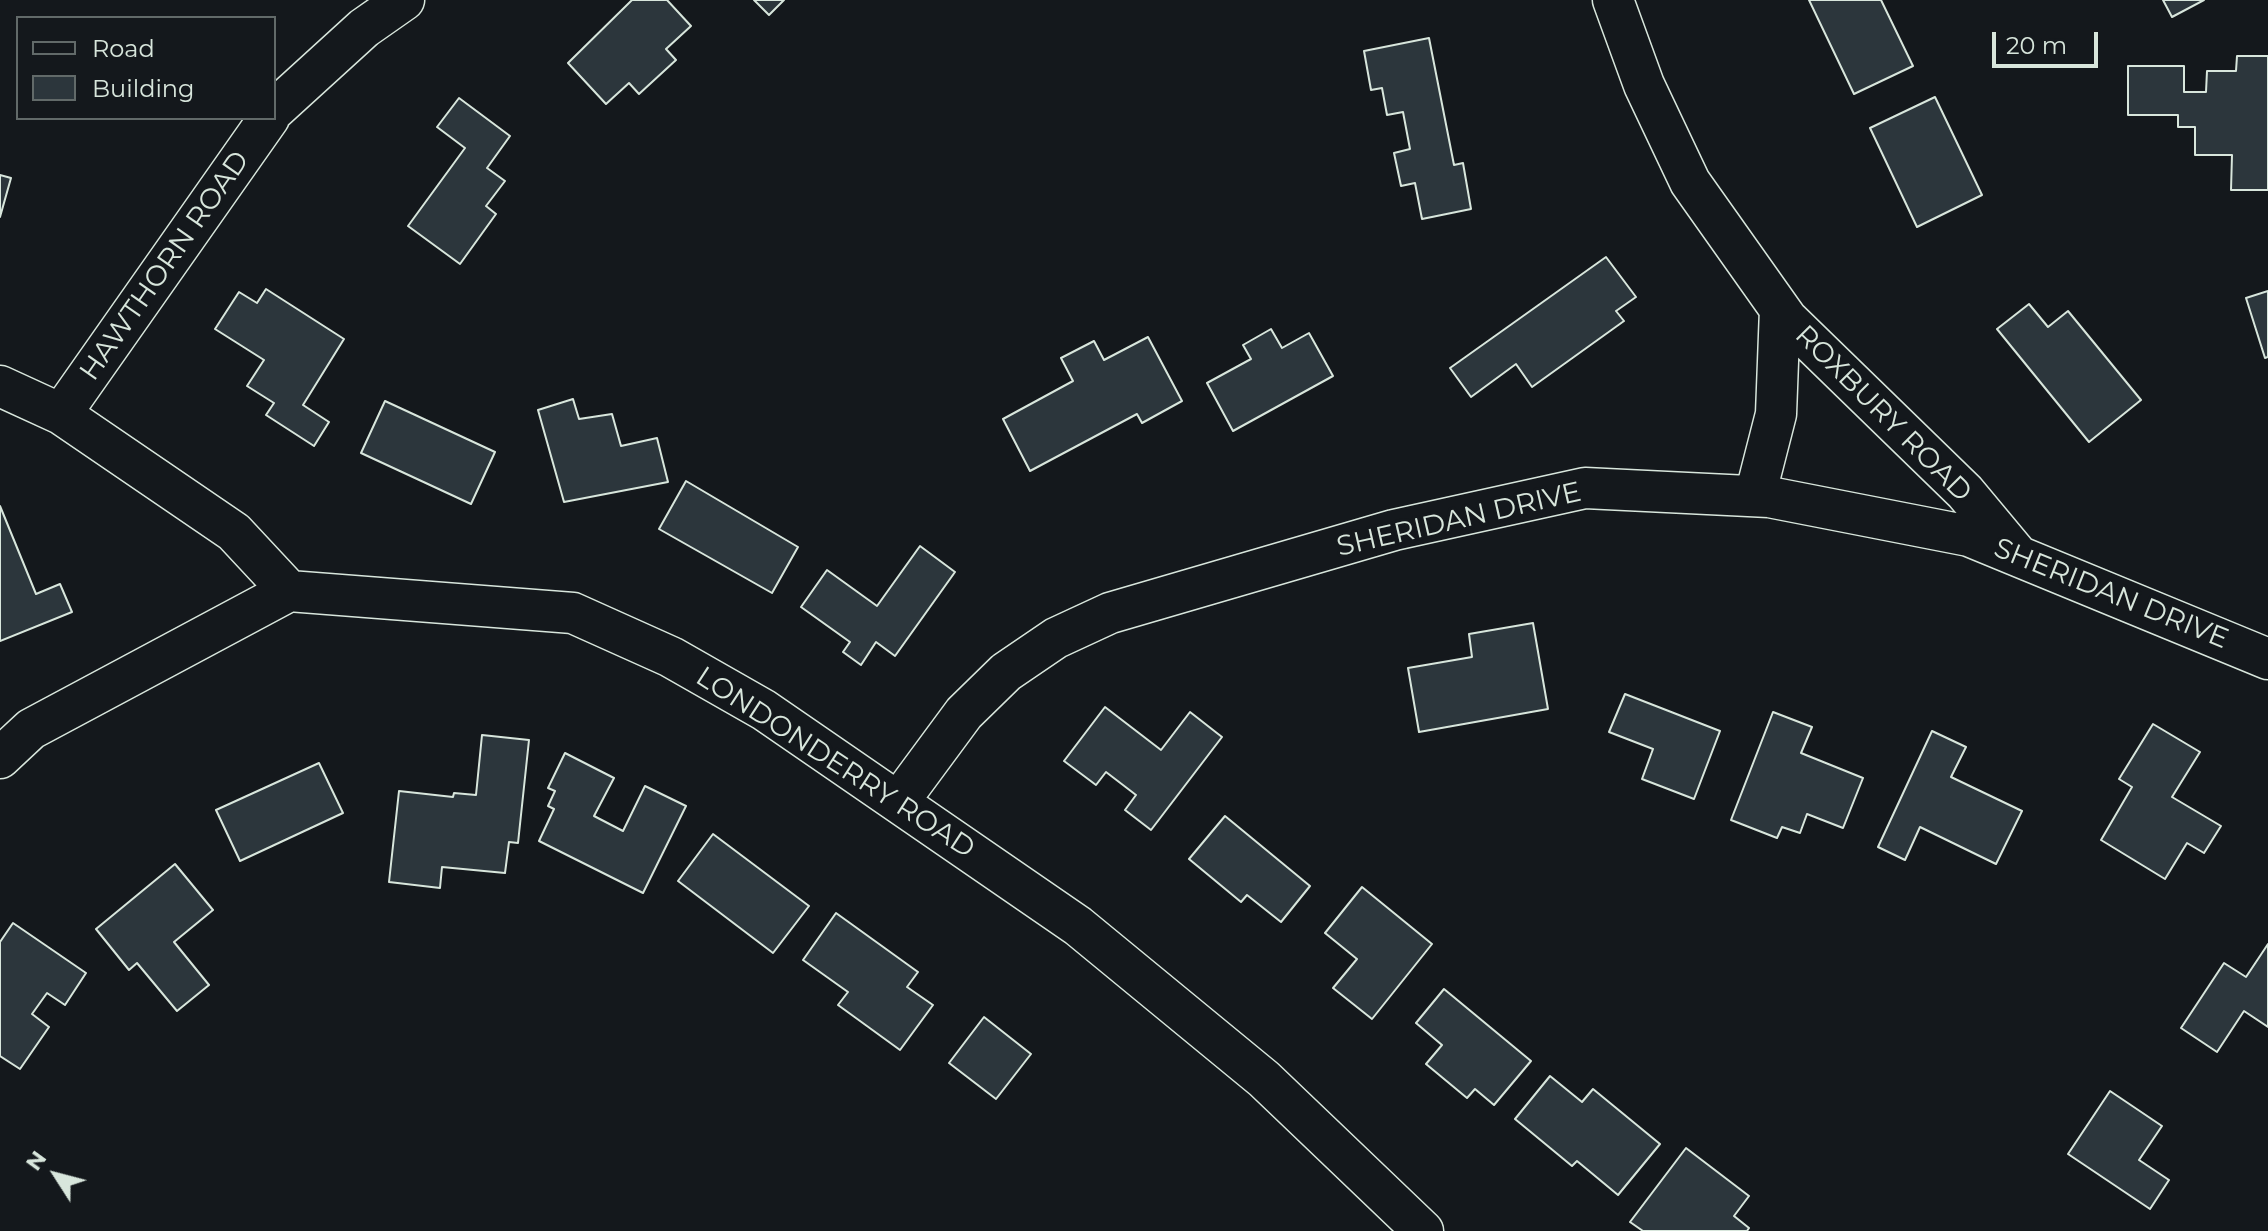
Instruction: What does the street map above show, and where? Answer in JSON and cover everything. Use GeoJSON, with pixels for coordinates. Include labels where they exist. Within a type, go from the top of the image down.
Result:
{"type":"FeatureCollection","features":[{"type":"Feature","properties":{"kind":"street"},"geometry":{"type":"LineString","coordinates":[[276,108],[364,28],[404,0]]}},
{"type":"Feature","properties":{"kind":"street","name":"ROXBURY ROAD"},"geometry":{"type":"LineString","coordinates":[[1613,0],[1644,85],[1690,182],[1780,309],[1965,492],[2018,556]]}},
{"type":"Feature","properties":{"kind":"street","name":"HAWTHORN ROAD"},"geometry":{"type":"LineString","coordinates":[[61,414],[268,120]]}},
{"type":"Feature","properties":{"kind":"street","name":"ROXBURY ROAD"},"geometry":{"type":"LineString","coordinates":[[1755,496],[1776,414],[1780,309]]}},
{"type":"Feature","properties":{"kind":"street"},"geometry":{"type":"LineString","coordinates":[[0,386],[61,414],[234,532],[289,591],[31,729],[0,758]]}},
{"type":"Feature","properties":{"kind":"street","name":"SHERIDAN DRIVE"},"geometry":{"type":"LineString","coordinates":[[899,801],[964,713],[1006,672],[1056,638],[1110,613],[1394,530],[1585,488],[1755,496],[1969,536],[2268,659]]}},
{"type":"Feature","properties":{"kind":"street","name":"LONDONDERRY ROAD"},"geometry":{"type":"LineString","coordinates":[[289,591],[573,613],[671,657],[764,710],[1078,926],[1264,1079],[1423,1231]]}},
{"type":"Feature","properties":{"kind":"building"},"geometry":{"type":"Polygon","coordinates":[[[632,0],[667,0],[691,26],[666,49],[676,60],[639,94],[629,83],[606,104],[568,63],[632,0]]]}},
{"type":"Feature","properties":{"kind":"building"},"geometry":{"type":"Polygon","coordinates":[[[754,0],[784,0],[769,15],[754,0]]]}},
{"type":"Feature","properties":{"kind":"building"},"geometry":{"type":"Polygon","coordinates":[[[1809,0],[1881,0],[1913,66],[1854,94],[1809,0]]]}},
{"type":"Feature","properties":{"kind":"building"},"geometry":{"type":"Polygon","coordinates":[[[2163,0],[2204,0],[2172,17],[2163,0]]]}},
{"type":"Feature","properties":{"kind":"building"},"geometry":{"type":"Polygon","coordinates":[[[1429,38],[1454,165],[1463,163],[1471,209],[1422,219],[1415,183],[1401,186],[1394,153],[1410,149],[1403,112],[1387,115],[1382,88],[1371,90],[1364,51],[1429,38]]]}},
{"type":"Feature","properties":{"kind":"building"},"geometry":{"type":"Polygon","coordinates":[[[2237,56],[2268,56],[2268,190],[2231,190],[2232,155],[2195,155],[2195,127],[2178,127],[2178,115],[2128,115],[2128,66],[2184,66],[2184,92],[2206,92],[2207,71],[2236,71],[2237,56]]]}},
{"type":"Feature","properties":{"kind":"building"},"geometry":{"type":"Polygon","coordinates":[[[1935,97],[1982,195],[1917,227],[1870,128],[1935,97]]]}},
{"type":"Feature","properties":{"kind":"building"},"geometry":{"type":"Polygon","coordinates":[[[459,98],[510,136],[487,168],[505,181],[486,206],[496,214],[460,264],[408,226],[465,148],[437,127],[459,98]]]}},
{"type":"Feature","properties":{"kind":"building"},"geometry":{"type":"Polygon","coordinates":[[[0,175],[11,178],[0,217],[0,175]]]}},
{"type":"Feature","properties":{"kind":"building"},"geometry":{"type":"Polygon","coordinates":[[[1606,257],[1636,297],[1616,311],[1624,321],[1532,387],[1516,364],[1471,397],[1450,368],[1606,257]]]}},
{"type":"Feature","properties":{"kind":"building"},"geometry":{"type":"Polygon","coordinates":[[[266,289],[344,339],[303,405],[329,422],[314,446],[266,415],[274,403],[247,386],[264,360],[215,329],[239,292],[257,303],[266,289]]]}},
{"type":"Feature","properties":{"kind":"building"},"geometry":{"type":"Polygon","coordinates":[[[2268,291],[2268,357],[2265,358],[2246,298],[2268,291]]]}},
{"type":"Feature","properties":{"kind":"building"},"geometry":{"type":"Polygon","coordinates":[[[2029,304],[2048,327],[2068,311],[2141,400],[2089,442],[1997,329],[2029,304]]]}},
{"type":"Feature","properties":{"kind":"building"},"geometry":{"type":"Polygon","coordinates":[[[1271,329],[1282,348],[1309,333],[1333,376],[1233,431],[1207,383],[1251,359],[1243,345],[1271,329]]]}},
{"type":"Feature","properties":{"kind":"building"},"geometry":{"type":"Polygon","coordinates":[[[1148,337],[1182,401],[1142,423],[1137,414],[1030,471],[1003,419],[1073,381],[1061,358],[1094,341],[1104,360],[1148,337]]]}},
{"type":"Feature","properties":{"kind":"building"},"geometry":{"type":"Polygon","coordinates":[[[573,399],[579,419],[612,414],[621,446],[657,438],[668,482],[564,502],[538,410],[573,399]]]}},
{"type":"Feature","properties":{"kind":"building"},"geometry":{"type":"Polygon","coordinates":[[[385,401],[495,452],[471,504],[361,453],[385,401]]]}},
{"type":"Feature","properties":{"kind":"building"},"geometry":{"type":"Polygon","coordinates":[[[686,481],[798,547],[772,593],[659,529],[686,481]]]}},
{"type":"Feature","properties":{"kind":"building"},"geometry":{"type":"Polygon","coordinates":[[[0,506],[36,594],[60,584],[72,612],[0,641],[0,506]]]}},
{"type":"Feature","properties":{"kind":"building"},"geometry":{"type":"Polygon","coordinates":[[[920,546],[955,572],[895,656],[876,642],[861,665],[843,652],[850,642],[801,607],[827,570],[877,606],[920,546]]]}},
{"type":"Feature","properties":{"kind":"building"},"geometry":{"type":"Polygon","coordinates":[[[1533,623],[1548,709],[1419,732],[1408,668],[1472,657],[1469,634],[1533,623]]]}},
{"type":"Feature","properties":{"kind":"building"},"geometry":{"type":"Polygon","coordinates":[[[1625,694],[1720,731],[1694,799],[1642,779],[1653,749],[1609,732],[1625,694]]]}},
{"type":"Feature","properties":{"kind":"building"},"geometry":{"type":"Polygon","coordinates":[[[1105,707],[1161,750],[1190,712],[1222,737],[1151,830],[1125,810],[1136,795],[1106,772],[1096,785],[1064,761],[1105,707]]]}},
{"type":"Feature","properties":{"kind":"building"},"geometry":{"type":"Polygon","coordinates":[[[1773,712],[1812,727],[1801,753],[1863,778],[1843,828],[1807,814],[1800,833],[1782,827],[1777,838],[1731,820],[1773,712]]]}},
{"type":"Feature","properties":{"kind":"building"},"geometry":{"type":"Polygon","coordinates":[[[2153,724],[2200,752],[2172,797],[2221,826],[2204,853],[2187,843],[2165,879],[2101,840],[2132,787],[2119,779],[2153,724]]]}},
{"type":"Feature","properties":{"kind":"building"},"geometry":{"type":"Polygon","coordinates":[[[1932,731],[1966,747],[1951,777],[2022,811],[1996,864],[1920,827],[1905,860],[1878,847],[1932,731]]]}},
{"type":"Feature","properties":{"kind":"building"},"geometry":{"type":"Polygon","coordinates":[[[482,735],[529,740],[518,843],[509,842],[505,873],[442,867],[440,888],[389,882],[399,791],[453,797],[454,793],[476,795],[482,735]]]}},
{"type":"Feature","properties":{"kind":"building"},"geometry":{"type":"Polygon","coordinates":[[[565,753],[614,778],[594,816],[623,831],[645,786],[686,806],[643,893],[539,841],[554,809],[548,806],[555,791],[548,788],[565,753]]]}},
{"type":"Feature","properties":{"kind":"building"},"geometry":{"type":"Polygon","coordinates":[[[319,763],[343,813],[240,861],[216,810],[319,763]]]}},
{"type":"Feature","properties":{"kind":"building"},"geometry":{"type":"Polygon","coordinates":[[[1225,816],[1310,886],[1281,922],[1247,895],[1241,902],[1189,859],[1225,816]]]}},
{"type":"Feature","properties":{"kind":"building"},"geometry":{"type":"Polygon","coordinates":[[[713,834],[809,906],[773,953],[678,881],[713,834]]]}},
{"type":"Feature","properties":{"kind":"building"},"geometry":{"type":"Polygon","coordinates":[[[175,864],[213,910],[174,942],[209,985],[177,1011],[137,963],[129,970],[96,929],[175,864]]]}},
{"type":"Feature","properties":{"kind":"building"},"geometry":{"type":"Polygon","coordinates":[[[1362,887],[1432,944],[1372,1019],[1333,988],[1357,959],[1325,933],[1362,887]]]}},
{"type":"Feature","properties":{"kind":"building"},"geometry":{"type":"Polygon","coordinates":[[[836,913],[918,972],[907,987],[933,1005],[900,1050],[838,1005],[848,992],[803,960],[836,913]]]}},
{"type":"Feature","properties":{"kind":"building"},"geometry":{"type":"Polygon","coordinates":[[[13,923],[86,973],[65,1005],[47,993],[32,1014],[49,1027],[20,1069],[0,1056],[0,942],[13,923]]]}},
{"type":"Feature","properties":{"kind":"building"},"geometry":{"type":"Polygon","coordinates":[[[2268,944],[2268,1027],[2244,1011],[2217,1052],[2181,1028],[2224,963],[2246,977],[2268,944]]]}},
{"type":"Feature","properties":{"kind":"building"},"geometry":{"type":"Polygon","coordinates":[[[1444,989],[1531,1061],[1494,1105],[1475,1089],[1467,1098],[1426,1064],[1442,1045],[1416,1023],[1444,989]]]}},
{"type":"Feature","properties":{"kind":"building"},"geometry":{"type":"Polygon","coordinates":[[[984,1017],[1031,1054],[996,1099],[949,1063],[984,1017]]]}},
{"type":"Feature","properties":{"kind":"building"},"geometry":{"type":"Polygon","coordinates":[[[1550,1076],[1582,1102],[1593,1089],[1660,1144],[1618,1195],[1577,1161],[1572,1166],[1515,1119],[1550,1076]]]}},
{"type":"Feature","properties":{"kind":"building"},"geometry":{"type":"Polygon","coordinates":[[[2110,1091],[2162,1126],[2139,1160],[2169,1180],[2150,1209],[2068,1154],[2110,1091]]]}},
{"type":"Feature","properties":{"kind":"building"},"geometry":{"type":"Polygon","coordinates":[[[1686,1148],[1749,1196],[1734,1216],[1749,1228],[1747,1231],[1643,1231],[1630,1222],[1686,1148]]]}}]}
